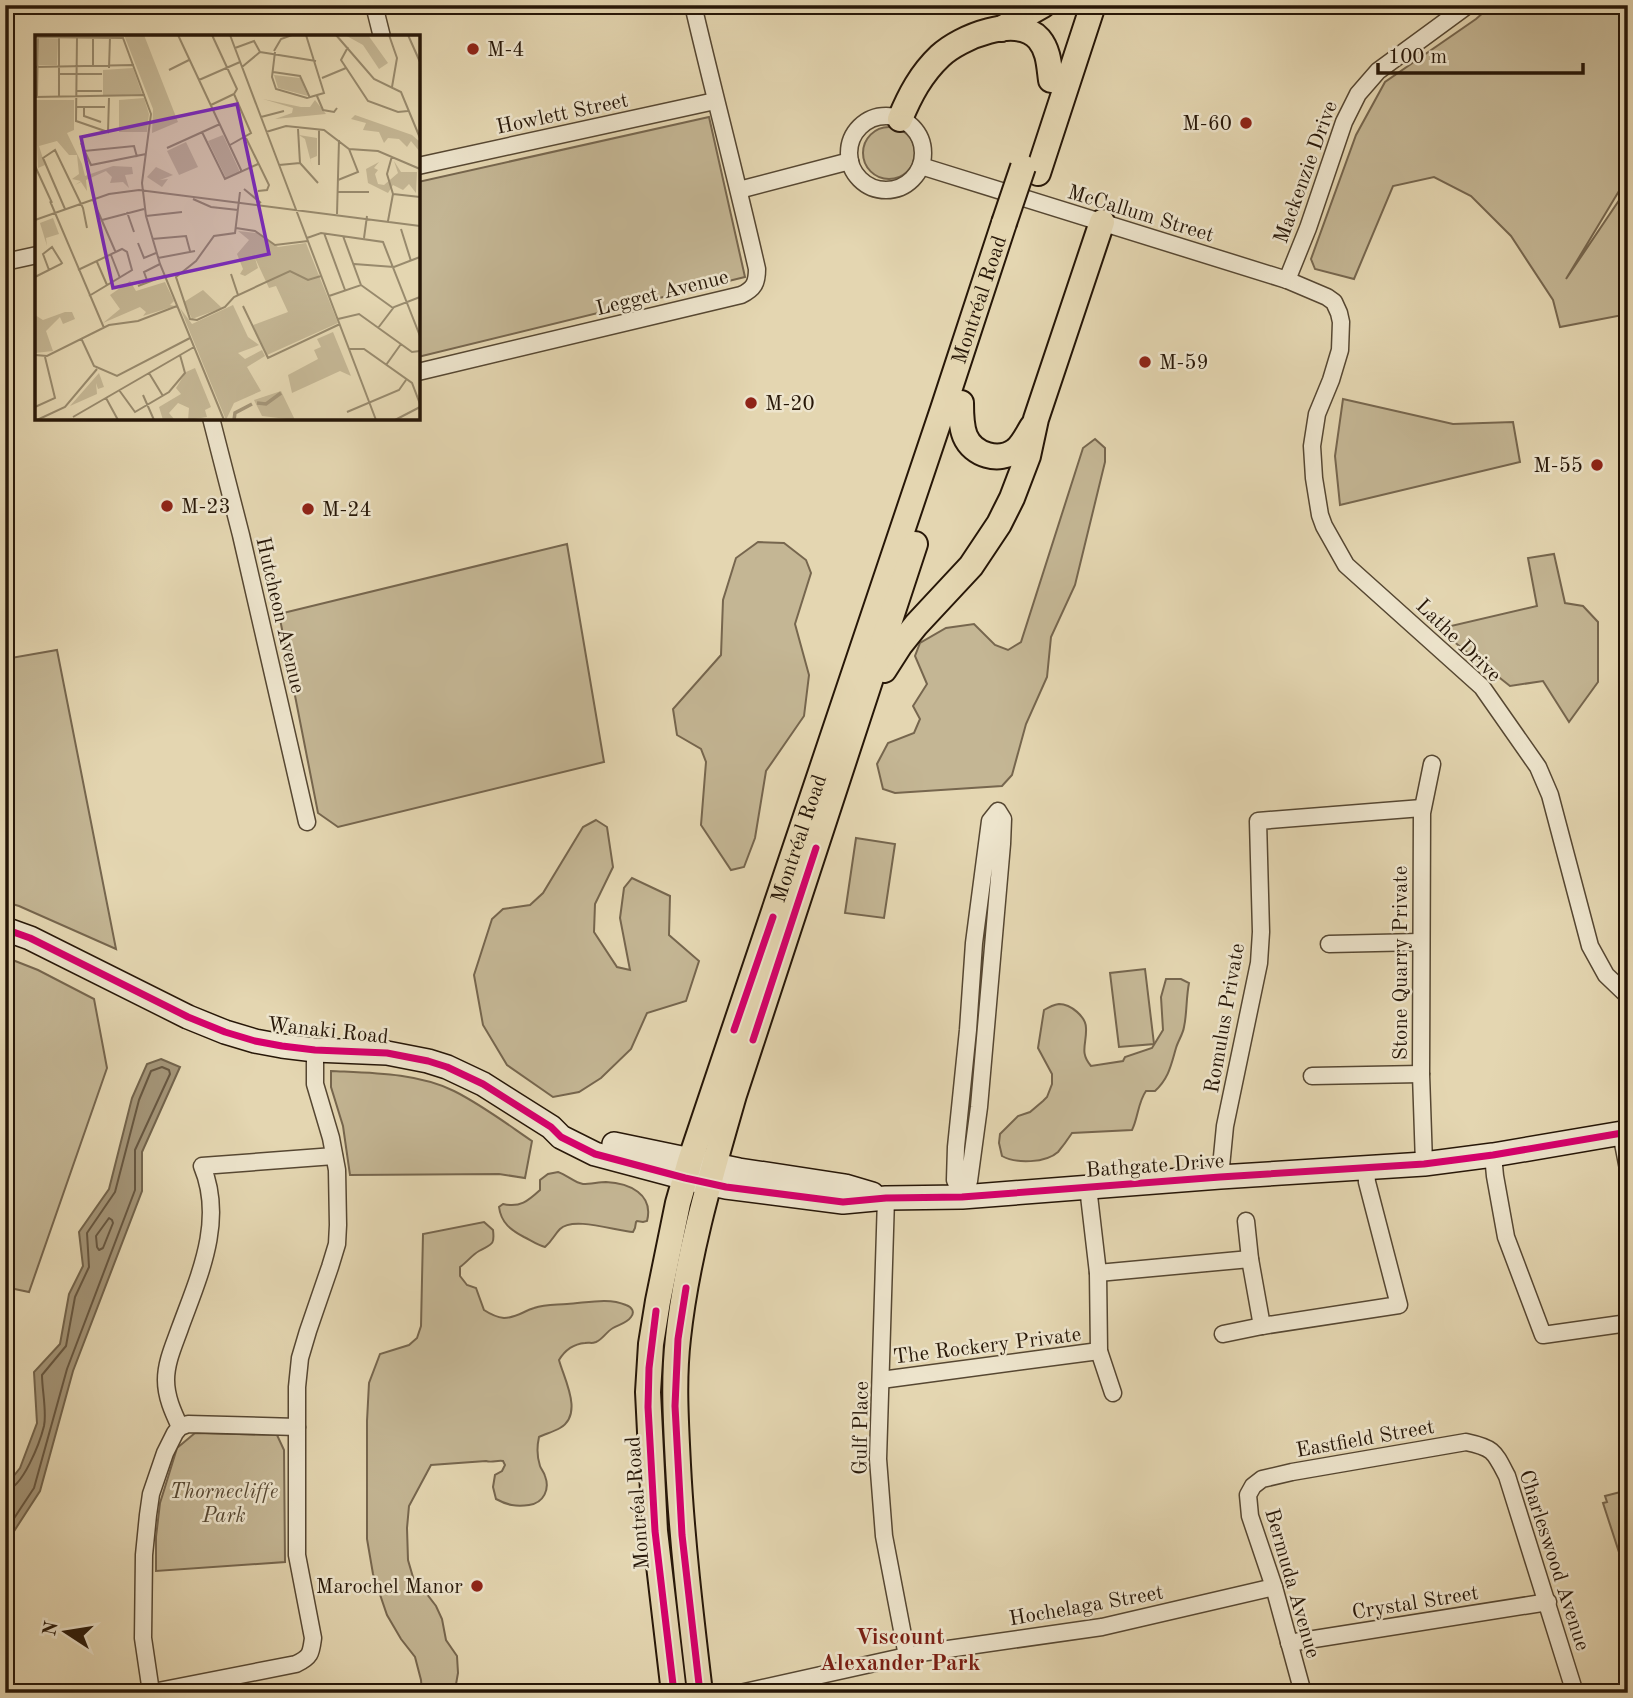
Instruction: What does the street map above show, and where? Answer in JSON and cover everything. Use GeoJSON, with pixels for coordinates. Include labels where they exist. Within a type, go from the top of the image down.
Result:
{"type":"FeatureCollection","features":[{"type":"Feature","properties":{"kind":"main road"},"geometry":{"type":"LineString","coordinates":[[1002,29],[1043,5]]}},
{"type":"Feature","properties":{"kind":"main road","name":"Montréal Road"},"geometry":{"type":"LineString","coordinates":[[1030,170],[1051,80],[1076,5]]}},
{"type":"Feature","properties":{"kind":"main road","name":"Montréal Road"},"geometry":{"type":"LineString","coordinates":[[700,1693],[682,1535],[675,1406],[676,1360],[690,1263],[699,1172],[939,422],[1093,5]]}},
{"type":"Feature","properties":{"kind":"main road"},"geometry":{"type":"LineString","coordinates":[[900,119],[920,78],[943,54],[969,37],[1002,29],[1016,29],[1032,34],[1040,40],[1046,52],[1051,80]]}},
{"type":"Feature","properties":{"kind":"main road"},"geometry":{"type":"LineString","coordinates":[[864,704],[900,645],[971,566],[999,524],[1012,498],[1102,222]]}},
{"type":"Feature","properties":{"kind":"main road","name":"Montréal Road"},"geometry":{"type":"LineString","coordinates":[[674,1693],[655,1531],[648,1407],[649,1368],[656,1311],[678,1203],[699,1172],[734,1095],[961,403],[1011,226]]}},
{"type":"Feature","properties":{"kind":"main road"},"geometry":{"type":"LineString","coordinates":[[961,403],[966,437],[974,449],[989,456],[1003,456],[1015,451],[1036,419]]}},
{"type":"Feature","properties":{"kind":"main road"},"geometry":{"type":"LineString","coordinates":[[648,1407],[675,1406]]}},
{"type":"Feature","properties":{"kind":"street"},"geometry":{"type":"LineString","coordinates":[[374,5],[382,35]]}},
{"type":"Feature","properties":{"kind":"street","name":"Legget Avenue"},"geometry":{"type":"LineString","coordinates":[[420,373],[741,295],[751,290],[757,281],[757,269],[694,5]]}},
{"type":"Feature","properties":{"kind":"street","name":"Mackenzie Drive"},"geometry":{"type":"LineString","coordinates":[[1287,280],[1308,228],[1344,122],[1357,94],[1377,71],[1468,5]]}},
{"type":"Feature","properties":{"kind":"street","name":"Howlett Street"},"geometry":{"type":"LineString","coordinates":[[420,166],[715,101]]}},
{"type":"Feature","properties":{"kind":"street"},"geometry":{"type":"LineString","coordinates":[[891,116],[900,119],[919,135],[923,153],[921,166],[913,179],[903,187],[889,191],[869,186],[854,172],[850,161],[851,142],[860,127],[878,117],[891,116]]}},
{"type":"Feature","properties":{"kind":"street"},"geometry":{"type":"LineString","coordinates":[[739,190],[850,161]]}},
{"type":"Feature","properties":{"kind":"street","name":"McCallum Street"},"geometry":{"type":"LineString","coordinates":[[921,166],[1287,280],[1327,297],[1334,302],[1339,313]]}},
{"type":"Feature","properties":{"kind":"street"},"geometry":{"type":"LineString","coordinates":[[5,262],[35,255]]}},
{"type":"Feature","properties":{"kind":"street","name":"Lathe Drive"},"geometry":{"type":"LineString","coordinates":[[1339,313],[1339,350],[1331,380],[1317,414],[1312,446],[1314,478],[1324,526],[1346,565],[1482,687],[1538,767],[1550,795],[1590,946],[1606,975],[1628,996]]}},
{"type":"Feature","properties":{"kind":"street","name":"Hutcheon Avenue"},"geometry":{"type":"LineString","coordinates":[[216,420],[307,822]]}},
{"type":"Feature","properties":{"kind":"street","name":"Stone Quarry Private"},"geometry":{"type":"LineString","coordinates":[[1424,1164],[1421,1074],[1422,808],[1432,764]]}},
{"type":"Feature","properties":{"kind":"street","name":"Romulus Private"},"geometry":{"type":"LineString","coordinates":[[1220,1177],[1225,1126],[1259,963],[1261,932],[1258,821],[1422,808]]}},
{"type":"Feature","properties":{"kind":"street"},"geometry":{"type":"LineString","coordinates":[[998,811],[1003,820],[1002,844],[982,1068],[969,1181],[962,1197],[955,1180],[956,1147],[974,943],[990,821],[998,811]]}},
{"type":"Feature","properties":{"kind":"street","name":"Wanaki Road"},"geometry":{"type":"LineString","coordinates":[[5,929],[205,1024],[255,1041],[315,1050],[387,1053],[428,1061],[483,1084],[551,1127],[623,1146],[699,1172]]}},
{"type":"Feature","properties":{"kind":"street"},"geometry":{"type":"LineString","coordinates":[[1329,944],[1421,942]]}},
{"type":"Feature","properties":{"kind":"street"},"geometry":{"type":"LineString","coordinates":[[297,1427],[188,1424],[180,1427],[172,1438],[151,1494],[145,1534],[142,1638],[150,1692],[296,1664],[307,1659],[311,1652],[313,1639],[297,1555],[297,1427],[297,1387],[300,1358],[337,1244],[337,1170],[315,1084],[315,1050]]}},
{"type":"Feature","properties":{"kind":"street"},"geometry":{"type":"LineString","coordinates":[[1312,1076],[1421,1074]]}},
{"type":"Feature","properties":{"kind":"street"},"geometry":{"type":"LineString","coordinates":[[1625,1133],[1628,1169]]}},
{"type":"Feature","properties":{"kind":"street","name":"Bathgate Drive"},"geometry":{"type":"LineString","coordinates":[[699,1172],[845,1186],[886,1198],[962,1197],[1424,1164],[1625,1133]]}},
{"type":"Feature","properties":{"kind":"street"},"geometry":{"type":"LineString","coordinates":[[1493,1154],[1506,1237],[1543,1335],[1628,1323]]}},
{"type":"Feature","properties":{"kind":"street"},"geometry":{"type":"LineString","coordinates":[[180,1427],[170,1405],[166,1381],[170,1357],[207,1248],[212,1203],[202,1166],[334,1156]]}},
{"type":"Feature","properties":{"kind":"street"},"geometry":{"type":"LineString","coordinates":[[1223,1334],[1399,1305],[1366,1169]]}},
{"type":"Feature","properties":{"kind":"street","name":"The Rockery Private"},"geometry":{"type":"LineString","coordinates":[[1088,1187],[1098,1273],[1099,1351],[1113,1393]]}},
{"type":"Feature","properties":{"kind":"street","name":"Gulf Place"},"geometry":{"type":"LineString","coordinates":[[886,1198],[878,1459],[884,1536],[908,1656]]}},
{"type":"Feature","properties":{"kind":"street"},"geometry":{"type":"LineString","coordinates":[[1245,1221],[1262,1326]]}},
{"type":"Feature","properties":{"kind":"street"},"geometry":{"type":"LineString","coordinates":[[1098,1273],[1250,1259]]}},
{"type":"Feature","properties":{"kind":"street","name":"The Rockery Private"},"geometry":{"type":"LineString","coordinates":[[881,1380],[1099,1351]]}},
{"type":"Feature","properties":{"kind":"street","name":"Eastfield Street"},"geometry":{"type":"LineString","coordinates":[[1253,1486],[1262,1479],[1292,1472],[1453,1444],[1466,1442],[1485,1446]]}},
{"type":"Feature","properties":{"kind":"street","name":"Charleswood Avenue"},"geometry":{"type":"LineString","coordinates":[[1485,1446],[1496,1454],[1507,1476],[1575,1693]]}},
{"type":"Feature","properties":{"kind":"street","name":"Bermuda Avenue"},"geometry":{"type":"LineString","coordinates":[[1253,1486],[1248,1495],[1250,1516],[1274,1587],[1303,1693]]}},
{"type":"Feature","properties":{"kind":"street","name":"Hochelaga Street"},"geometry":{"type":"LineString","coordinates":[[740,1693],[908,1656],[1102,1627],[1274,1587]]}},
{"type":"Feature","properties":{"kind":"street","name":"Crystal Street"},"geometry":{"type":"LineString","coordinates":[[1289,1643],[1548,1602]]}},
{"type":"Feature","properties":{"kind":"green space"},"geometry":{"type":"Polygon","coordinates":[[[1492,5],[1628,5],[1628,176],[1566,279],[1628,187],[1628,314],[1560,327],[1553,300],[1511,236],[1471,196],[1434,177],[1393,186],[1354,279],[1315,269],[1311,259],[1356,135],[1385,82],[1492,5]]]}},
{"type":"Feature","properties":{"kind":"green space"},"geometry":{"type":"Polygon","coordinates":[[[709,117],[745,277],[420,357],[420,182],[709,117]]]}},
{"type":"Feature","properties":{"kind":"green space"},"geometry":{"type":"Polygon","coordinates":[[[889,127],[899,129],[907,135],[913,143],[913,163],[907,171],[899,177],[889,179],[879,177],[871,171],[865,163],[863,153],[865,143],[871,135],[879,129],[889,127]]]}},
{"type":"Feature","properties":{"kind":"green space"},"geometry":{"type":"Polygon","coordinates":[[[1343,399],[1453,424],[1513,422],[1520,462],[1340,505],[1335,456],[1343,399]]]}},
{"type":"Feature","properties":{"kind":"green space"},"geometry":{"type":"Polygon","coordinates":[[[1095,439],[1105,448],[1105,462],[1075,585],[1051,637],[1047,677],[1026,724],[1012,775],[1002,786],[895,793],[883,789],[877,764],[888,743],[914,733],[920,719],[913,706],[927,684],[915,656],[920,643],[946,628],[974,624],[995,645],[1008,650],[1021,642],[1083,448],[1095,439]]]}},
{"type":"Feature","properties":{"kind":"green space"},"geometry":{"type":"Polygon","coordinates":[[[758,542],[784,543],[806,560],[811,573],[795,624],[809,675],[804,716],[766,771],[755,838],[744,867],[731,870],[701,825],[706,762],[701,749],[677,735],[673,709],[721,655],[723,600],[736,558],[758,542]]]}},
{"type":"Feature","properties":{"kind":"green space"},"geometry":{"type":"Polygon","coordinates":[[[567,544],[604,762],[338,827],[318,813],[279,614],[567,544]]]}},
{"type":"Feature","properties":{"kind":"green space"},"geometry":{"type":"Polygon","coordinates":[[[1554,554],[1565,603],[1583,606],[1598,622],[1598,682],[1569,722],[1543,681],[1510,686],[1429,622],[1426,613],[1437,614],[1441,623],[1447,627],[1537,606],[1528,558],[1554,554]]]}},
{"type":"Feature","properties":{"kind":"green space"},"geometry":{"type":"Polygon","coordinates":[[[57,650],[116,949],[5,902],[5,659],[57,650]]]}},
{"type":"Feature","properties":{"kind":"green space"},"geometry":{"type":"Polygon","coordinates":[[[596,820],[607,827],[613,867],[595,904],[594,932],[617,967],[630,970],[620,918],[624,888],[632,878],[670,896],[669,935],[699,961],[686,1001],[647,1013],[631,1049],[601,1078],[579,1092],[553,1097],[507,1065],[483,1025],[474,975],[492,919],[503,909],[530,905],[543,893],[583,827],[596,820]]]}},
{"type":"Feature","properties":{"kind":"green space"},"geometry":{"type":"Polygon","coordinates":[[[856,838],[895,844],[884,918],[845,913],[856,838]]]}},
{"type":"Feature","properties":{"kind":"green space"},"geometry":{"type":"Polygon","coordinates":[[[5,957],[38,970],[94,999],[107,1068],[29,1292],[5,1287],[5,957]]]}},
{"type":"Feature","properties":{"kind":"green space"},"geometry":{"type":"Polygon","coordinates":[[[1145,969],[1154,1044],[1119,1047],[1110,973],[1145,969]]]}},
{"type":"Feature","properties":{"kind":"green space"},"geometry":{"type":"Polygon","coordinates":[[[1166,979],[1181,979],[1189,983],[1186,1017],[1171,1066],[1155,1091],[1146,1091],[1132,1130],[1072,1133],[1058,1152],[1039,1160],[1015,1160],[1002,1156],[1000,1134],[1018,1116],[1030,1112],[1043,1101],[1052,1084],[1052,1074],[1038,1048],[1044,1010],[1059,1004],[1073,1009],[1081,1016],[1086,1028],[1085,1056],[1091,1066],[1123,1061],[1125,1057],[1152,1048],[1163,1030],[1161,997],[1166,979]]]}},
{"type":"Feature","properties":{"kind":"green space"},"geometry":{"type":"Polygon","coordinates":[[[331,1071],[410,1077],[440,1085],[464,1096],[532,1141],[525,1178],[499,1174],[350,1175],[343,1126],[331,1087],[331,1071]]]}},
{"type":"Feature","properties":{"kind":"green space"},"geometry":{"type":"Polygon","coordinates":[[[558,1172],[583,1184],[606,1182],[631,1188],[643,1197],[647,1204],[647,1221],[637,1221],[633,1232],[584,1224],[566,1225],[545,1247],[511,1229],[504,1222],[499,1207],[528,1200],[540,1190],[540,1180],[548,1174],[558,1172]]]}},
{"type":"Feature","properties":{"kind":"green space"},"geometry":{"type":"Polygon","coordinates":[[[484,1222],[493,1230],[493,1242],[460,1267],[460,1276],[467,1285],[476,1288],[484,1310],[498,1317],[508,1318],[542,1306],[604,1301],[628,1306],[633,1313],[627,1321],[598,1341],[573,1346],[559,1360],[572,1405],[571,1414],[560,1428],[539,1437],[538,1459],[547,1486],[539,1501],[516,1506],[496,1499],[493,1487],[495,1475],[502,1471],[505,1465],[503,1461],[431,1465],[409,1506],[408,1560],[415,1584],[426,1593],[442,1619],[446,1640],[457,1656],[458,1673],[452,1693],[422,1693],[415,1657],[387,1615],[373,1574],[367,1539],[369,1383],[380,1354],[409,1345],[417,1338],[421,1326],[423,1234],[484,1222]]]}},
{"type":"Feature","properties":{"kind":"green space","name":"Thornecliffe Park"},"geometry":{"type":"Polygon","coordinates":[[[195,1433],[277,1435],[284,1450],[285,1562],[156,1571],[160,1503],[177,1448],[195,1433]]]}},
{"type":"Feature","properties":{"kind":"green space"},"geometry":{"type":"Polygon","coordinates":[[[1628,1490],[1628,1580],[1603,1503],[1607,1502],[1605,1496],[1628,1490]]]}},
{"type":"Feature","properties":{"kind":"water"},"geometry":{"type":"Polygon","coordinates":[[[161,1059],[180,1067],[142,1152],[142,1191],[73,1371],[40,1491],[5,1549],[5,1487],[20,1468],[37,1423],[34,1372],[60,1344],[69,1294],[83,1266],[79,1232],[109,1189],[132,1098],[147,1064],[161,1059]]]}},
{"type":"Feature","properties":{"kind":"cycle path"},"geometry":{"type":"LineString","coordinates":[[753,1040],[816,848]]}},
{"type":"Feature","properties":{"kind":"cycle path"},"geometry":{"type":"LineString","coordinates":[[734,1030],[773,917]]}},
{"type":"Feature","properties":{"kind":"cycle path"},"geometry":{"type":"LineString","coordinates":[[5,929],[30,938],[188,1017],[225,1032],[282,1046],[387,1053],[447,1067],[483,1084],[551,1127],[561,1137],[595,1154],[726,1187],[843,1202],[886,1198],[962,1197],[1424,1164],[1628,1132]]}},
{"type":"Feature","properties":{"kind":"cycle path"},"geometry":{"type":"LineString","coordinates":[[686,1288],[678,1339],[675,1406],[682,1535],[700,1693]]}},
{"type":"Feature","properties":{"kind":"cycle path"},"geometry":{"type":"LineString","coordinates":[[656,1311],[649,1368],[648,1407],[655,1531],[674,1693]]}},
{"type":"Feature","properties":{"kind":"place","name":"M-4"},"geometry":{"type":"Point","coordinates":[473,49]}},
{"type":"Feature","properties":{"kind":"place","name":"M-60"},"geometry":{"type":"Point","coordinates":[1246,123]}},
{"type":"Feature","properties":{"kind":"place","name":"M-59"},"geometry":{"type":"Point","coordinates":[1145,362]}},
{"type":"Feature","properties":{"kind":"place","name":"M-20"},"geometry":{"type":"Point","coordinates":[751,403]}},
{"type":"Feature","properties":{"kind":"place","name":"M-55"},"geometry":{"type":"Point","coordinates":[1597,465]}},
{"type":"Feature","properties":{"kind":"place","name":"M-23"},"geometry":{"type":"Point","coordinates":[167,506]}},
{"type":"Feature","properties":{"kind":"place","name":"M-24"},"geometry":{"type":"Point","coordinates":[308,509]}},
{"type":"Feature","properties":{"kind":"place","name":"Marochel Manor"},"geometry":{"type":"Point","coordinates":[477,1586]}},
{"type":"Feature","properties":{"kind":"district","name":"Viscount Alexander Park"},"geometry":{"type":"Point","coordinates":[900,1649]}}]}
